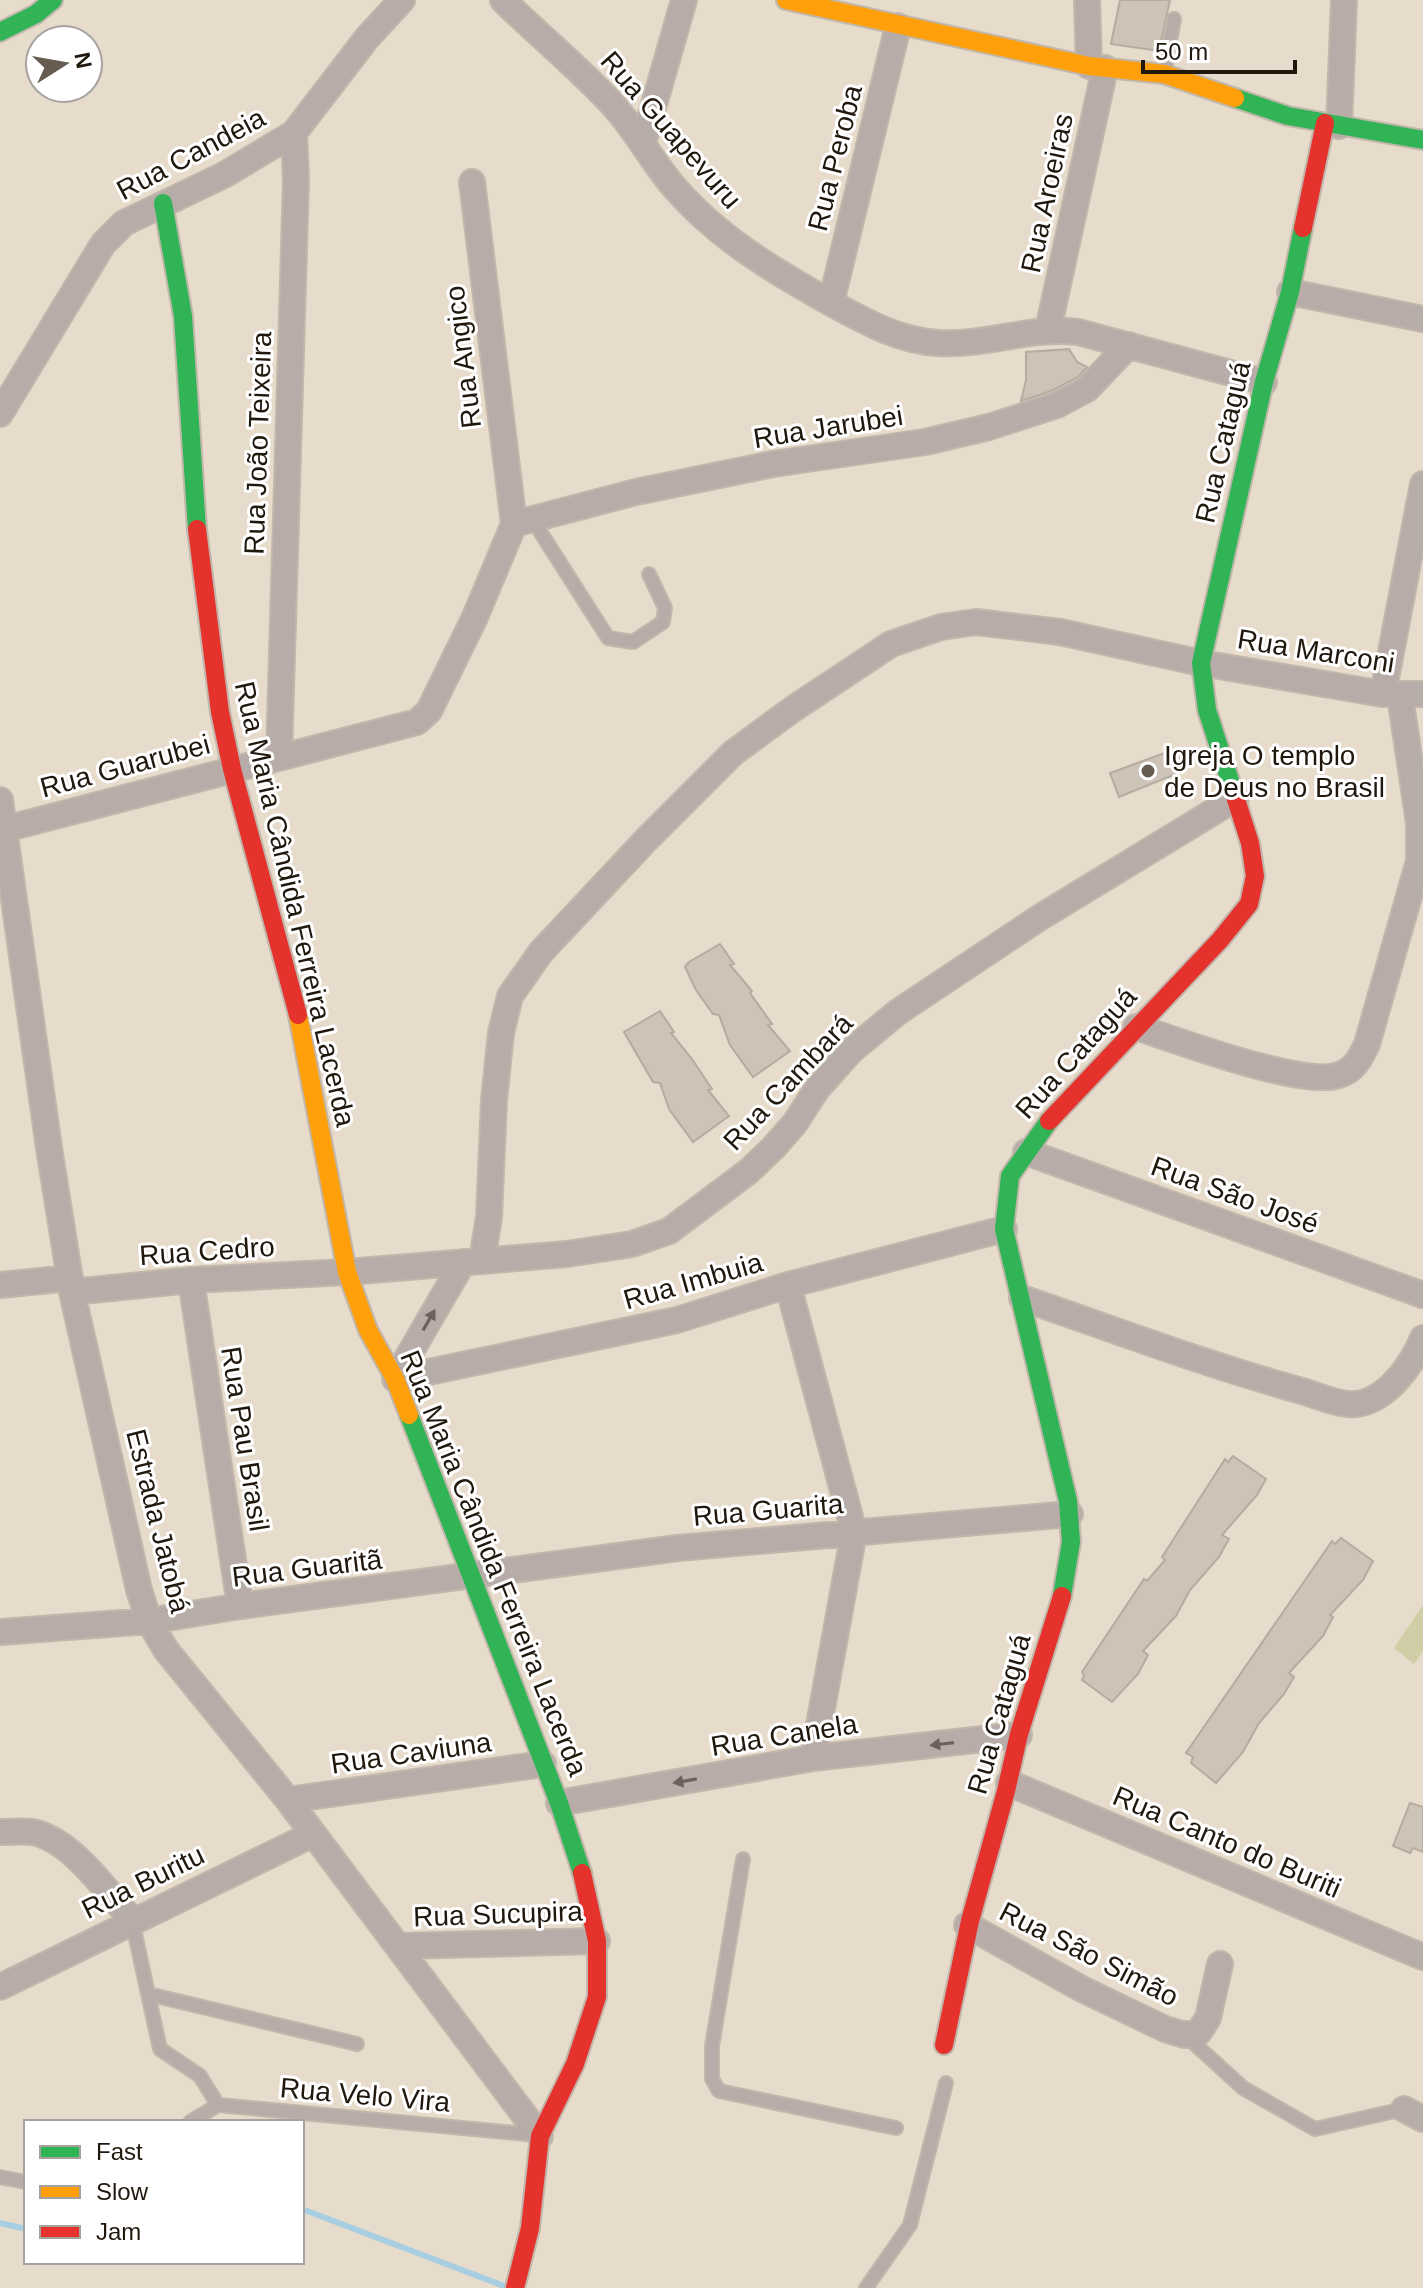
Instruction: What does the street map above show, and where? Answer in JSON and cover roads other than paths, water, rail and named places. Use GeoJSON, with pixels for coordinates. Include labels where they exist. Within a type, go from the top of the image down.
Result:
{"type":"FeatureCollection","features":[{"type":"Feature","properties":{"kind":"street"},"geometry":{"type":"LineString","coordinates":[[0,32],[36,14],[53,0]]}},
{"type":"Feature","properties":{"kind":"street","name":"Rua Candeia"},"geometry":{"type":"LineString","coordinates":[[0,414],[103,244],[124,223],[224,175],[294,133],[367,38],[402,0]]}},
{"type":"Feature","properties":{"kind":"street","name":"Rua Guapevuru"},"geometry":{"type":"LineString","coordinates":[[503,0],[583,73],[643,143],[674,188],[714,228],[761,262],[871,325],[906,337],[938,343],[1048,330],[1094,334],[1264,382]]}},
{"type":"Feature","properties":{"kind":"street"},"geometry":{"type":"LineString","coordinates":[[643,143],[684,0]]}},
{"type":"Feature","properties":{"kind":"street"},"geometry":{"type":"LineString","coordinates":[[786,0],[824,4],[898,26],[1097,67],[1164,74],[1288,116],[1423,140]]}},
{"type":"Feature","properties":{"kind":"street","name":"Rua Aroeiras"},"geometry":{"type":"LineString","coordinates":[[1048,330],[1097,67],[1087,0]]}},
{"type":"Feature","properties":{"kind":"street"},"geometry":{"type":"LineString","coordinates":[[1332,124],[1344,0]]}},
{"type":"Feature","properties":{"kind":"street","name":"Rua Peroba"},"geometry":{"type":"LineString","coordinates":[[831,303],[898,26]]}},
{"type":"Feature","properties":{"kind":"street","name":"Rua Cataguá"},"geometry":{"type":"LineString","coordinates":[[944,2045],[952,1988],[967,1925],[1066,1578],[1071,1543],[1070,1514],[1004,1229],[1010,1176],[1081,1086],[1220,940],[1249,904],[1255,876],[1250,843],[1207,710],[1201,663],[1264,382],[1332,124]]}},
{"type":"Feature","properties":{"kind":"street","name":"Rua João Teixeira"},"geometry":{"type":"LineString","coordinates":[[279,756],[296,180],[294,133]]}},
{"type":"Feature","properties":{"kind":"street","name":"Rua Angico"},"geometry":{"type":"LineString","coordinates":[[472,182],[523,522]]}},
{"type":"Feature","properties":{"kind":"street","name":"Rua Maria Cândida Ferreira Lacerda"},"geometry":{"type":"LineString","coordinates":[[163,203],[183,316],[197,534],[212,662],[232,769],[294,994],[347,1272],[368,1330],[395,1379],[559,1803],[587,1889],[597,1941],[597,1997],[575,2064],[540,2136],[530,2228],[515,2288]]}},
{"type":"Feature","properties":{"kind":"street"},"geometry":{"type":"LineString","coordinates":[[1290,292],[1423,319]]}},
{"type":"Feature","properties":{"kind":"street","name":"Rua Jarubei"},"geometry":{"type":"LineString","coordinates":[[523,522],[636,492],[773,464],[925,442],[989,427],[1057,405],[1087,389],[1129,345]]}},
{"type":"Feature","properties":{"kind":"street"},"geometry":{"type":"LineString","coordinates":[[1136,1027],[1265,1068],[1308,1076],[1323,1078],[1341,1075],[1356,1066],[1372,1029],[1419,861],[1419,823],[1402,695],[1423,484]]}},
{"type":"Feature","properties":{"kind":"street","name":"Rua Guarubei"},"geometry":{"type":"LineString","coordinates":[[5,829],[417,722],[429,711],[523,522]]}},
{"type":"Feature","properties":{"kind":"street","name":"Rua Marconi"},"geometry":{"type":"LineString","coordinates":[[473,1261],[489,1217],[494,1100],[501,1033],[510,996],[541,952],[656,829],[733,753],[891,644],[941,627],[976,622],[1060,632],[1201,663],[1402,695]]}},
{"type":"Feature","properties":{"kind":"street","name":"Rua Cambará"},"geometry":{"type":"LineString","coordinates":[[347,1272],[606,1250],[669,1231],[749,1171],[795,1123],[817,1089],[852,1050],[898,1012],[1039,918],[1236,798]]}},
{"type":"Feature","properties":{"kind":"street","name":"Estrada Jatobá"},"geometry":{"type":"LineString","coordinates":[[0,800],[71,1285],[139,1590],[149,1621],[166,1650],[288,1800],[540,2136]]}},
{"type":"Feature","properties":{"kind":"street","name":"Rua São José"},"geometry":{"type":"LineString","coordinates":[[1026,1152],[1423,1295]]}},
{"type":"Feature","properties":{"kind":"street","name":"Rua Imbuia"},"geometry":{"type":"LineString","coordinates":[[395,1379],[677,1320],[788,1285],[1004,1229]]}},
{"type":"Feature","properties":{"kind":"street"},"geometry":{"type":"LineString","coordinates":[[395,1379],[473,1261]]}},
{"type":"Feature","properties":{"kind":"street","name":"Rua Cedro"},"geometry":{"type":"LineString","coordinates":[[0,1285],[71,1285],[347,1272]]}},
{"type":"Feature","properties":{"kind":"street","name":"Rua Pau Brasil"},"geometry":{"type":"LineString","coordinates":[[191,1280],[240,1606]]}},
{"type":"Feature","properties":{"kind":"street"},"geometry":{"type":"LineString","coordinates":[[788,1285],[854,1532],[813,1758]]}},
{"type":"Feature","properties":{"kind":"street"},"geometry":{"type":"LineString","coordinates":[[1022,1298],[1260,1379],[1359,1405],[1376,1398],[1393,1382],[1414,1360],[1423,1338]]}},
{"type":"Feature","properties":{"kind":"street","name":"Rua Guarita"},"geometry":{"type":"LineString","coordinates":[[473,1577],[678,1548],[1070,1514]]}},
{"type":"Feature","properties":{"kind":"street","name":"Rua Guaritã"},"geometry":{"type":"LineString","coordinates":[[149,1621],[240,1606],[473,1577]]}},
{"type":"Feature","properties":{"kind":"street"},"geometry":{"type":"LineString","coordinates":[[0,1632],[149,1621]]}},
{"type":"Feature","properties":{"kind":"street","name":"Rua Canela"},"geometry":{"type":"LineString","coordinates":[[559,1803],[813,1758],[1019,1735]]}},
{"type":"Feature","properties":{"kind":"street","name":"Rua Caviuna"},"geometry":{"type":"LineString","coordinates":[[288,1800],[543,1764]]}},
{"type":"Feature","properties":{"kind":"street","name":"Rua Canto do Buriti"},"geometry":{"type":"LineString","coordinates":[[1009,1783],[1423,1957]]}},
{"type":"Feature","properties":{"kind":"street"},"geometry":{"type":"LineString","coordinates":[[0,1832],[34,1832],[61,1845],[90,1871],[132,1920]]}},
{"type":"Feature","properties":{"kind":"street","name":"Rua Buritu"},"geometry":{"type":"LineString","coordinates":[[0,1987],[313,1834]]}},
{"type":"Feature","properties":{"kind":"street","name":"Rua São Simão"},"geometry":{"type":"LineString","coordinates":[[967,1925],[1082,1989],[1165,2029],[1185,2035],[1199,2032],[1208,2018],[1220,1964]]}},
{"type":"Feature","properties":{"kind":"street","name":"Rua Sucupira"},"geometry":{"type":"LineString","coordinates":[[400,1946],[597,1941]]}},
{"type":"Feature","properties":{"kind":"lane"},"geometry":{"type":"LineString","coordinates":[[1164,74],[1174,19]]}},
{"type":"Feature","properties":{"kind":"lane"},"geometry":{"type":"LineString","coordinates":[[523,522],[608,638],[633,642],[663,622],[665,608],[649,574]]}},
{"type":"Feature","properties":{"kind":"lane"},"geometry":{"type":"LineString","coordinates":[[743,1859],[712,2046],[712,2079],[719,2091],[896,2128]]}},
{"type":"Feature","properties":{"kind":"lane"},"geometry":{"type":"LineString","coordinates":[[132,1920],[160,2049],[200,2076],[218,2105],[193,2120]]}},
{"type":"Feature","properties":{"kind":"lane"},"geometry":{"type":"LineString","coordinates":[[148,1994],[357,2044]]}},
{"type":"Feature","properties":{"kind":"lane","name":"Rua São Simão"},"geometry":{"type":"LineString","coordinates":[[1185,2035],[1243,2088],[1315,2129],[1413,2114]]}},
{"type":"Feature","properties":{"kind":"lane"},"geometry":{"type":"LineString","coordinates":[[866,2288],[910,2225],[946,2083]]}},
{"type":"Feature","properties":{"kind":"lane","name":"Rua Velo Vira"},"geometry":{"type":"LineString","coordinates":[[218,2105],[540,2136]]}},
{"type":"Feature","properties":{"kind":"lane"},"geometry":{"type":"LineString","coordinates":[[0,2177],[24,2182]]}},
{"type":"Feature","properties":{"kind":"waterway"},"geometry":{"type":"LineString","coordinates":[[304,2210],[504,2286]]}},
{"type":"Feature","properties":{"kind":"waterway"},"geometry":{"type":"LineString","coordinates":[[0,2223],[24,2229]]}},
{"type":"Feature","properties":{"kind":"place","name":"Igreja O templo de Deus no Brasil"},"geometry":{"type":"Point","coordinates":[1148,771]}}]}
